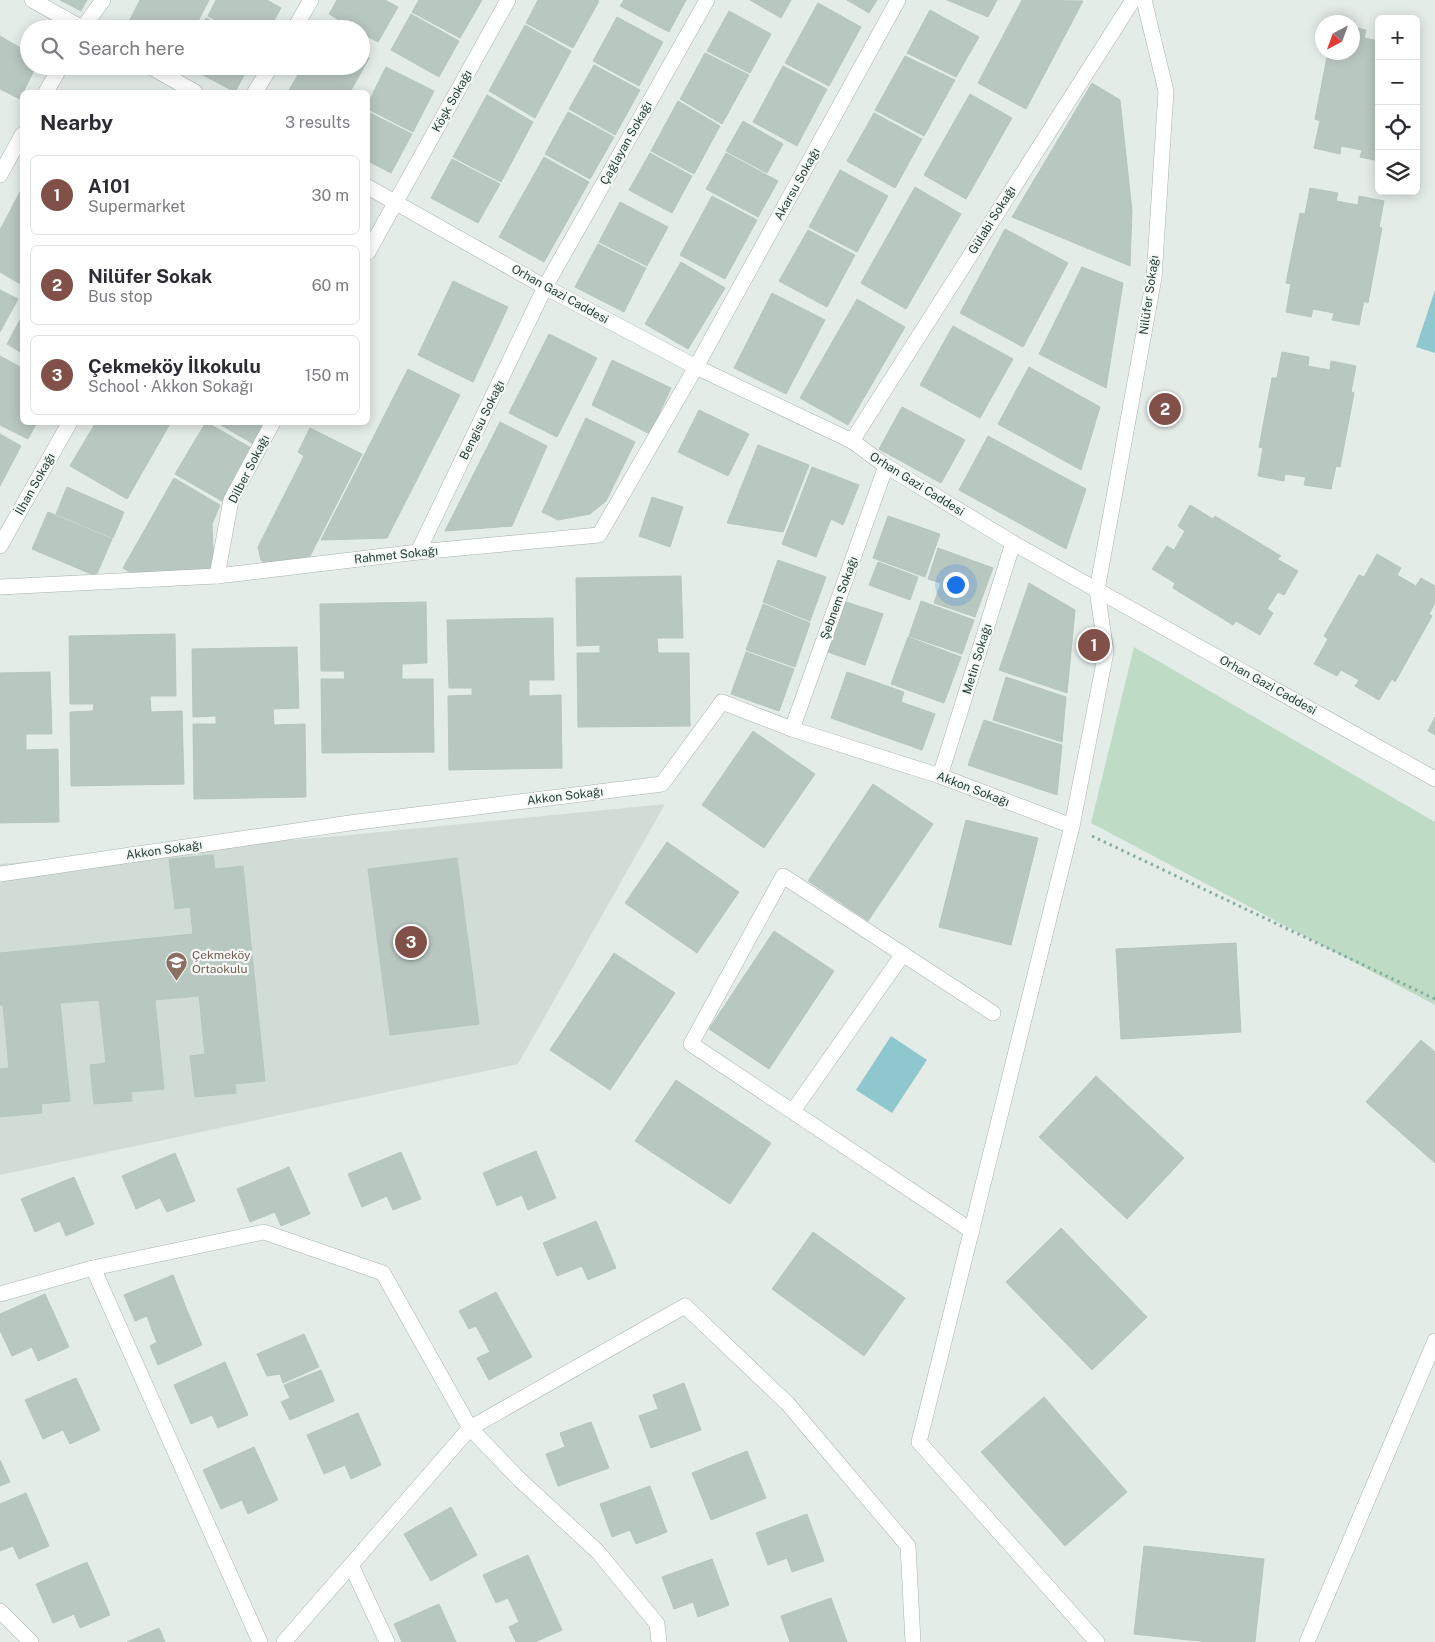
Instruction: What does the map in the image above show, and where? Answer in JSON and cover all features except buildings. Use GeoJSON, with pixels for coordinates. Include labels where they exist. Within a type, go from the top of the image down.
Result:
{"type":"FeatureCollection","features":[{"type":"Feature","properties":{"kind":"street"},"geometry":{"type":"LineString","coordinates":[[32,0],[68,20]]}},
{"type":"Feature","properties":{"kind":"street"},"geometry":{"type":"LineString","coordinates":[[88,20],[103,0]]}},
{"type":"Feature","properties":{"kind":"street"},"geometry":{"type":"LineString","coordinates":[[299,20],[311,0]]}},
{"type":"Feature","properties":{"kind":"street","name":"Köşk Sokağı"},"geometry":{"type":"LineString","coordinates":[[395,202],[508,0]]}},
{"type":"Feature","properties":{"kind":"street","name":"Çağlayan Sokağı"},"geometry":{"type":"LineString","coordinates":[[545,287],[707,0]]}},
{"type":"Feature","properties":{"kind":"street","name":"Akarsu Sokağı"},"geometry":{"type":"LineString","coordinates":[[696,367],[898,0]]}},
{"type":"Feature","properties":{"kind":"street","name":"Gülabi Sokağı"},"geometry":{"type":"LineString","coordinates":[[852,441],[1132,0]]}},
{"type":"Feature","properties":{"kind":"street","name":"Nilüfer Sokağı"},"geometry":{"type":"LineString","coordinates":[[1097,1642],[919,1442],[1072,826],[1106,652],[1097,590],[1154,278],[1166,91],[1144,0]]}},
{"type":"Feature","properties":{"kind":"street"},"geometry":{"type":"LineString","coordinates":[[47,90],[56,75]]}},
{"type":"Feature","properties":{"kind":"street"},"geometry":{"type":"LineString","coordinates":[[165,75],[191,90]]}},
{"type":"Feature","properties":{"kind":"street"},"geometry":{"type":"LineString","coordinates":[[257,90],[266,75]]}},
{"type":"Feature","properties":{"kind":"street"},"geometry":{"type":"LineString","coordinates":[[0,175],[20,139]]}},
{"type":"Feature","properties":{"kind":"street","name":"Orhan Gazi Caddesi"},"geometry":{"type":"LineString","coordinates":[[370,188],[545,287],[696,367],[852,441],[886,466],[1013,543],[1435,779]]}},
{"type":"Feature","properties":{"kind":"street"},"geometry":{"type":"LineString","coordinates":[[370,248],[395,202]]}},
{"type":"Feature","properties":{"kind":"street","name":"Bengisu Sokağı"},"geometry":{"type":"LineString","coordinates":[[418,552],[545,287]]}},
{"type":"Feature","properties":{"kind":"street","name":"Rahmet Sokağı"},"geometry":{"type":"LineString","coordinates":[[0,587],[217,576],[418,552],[599,535],[696,367]]}},
{"type":"Feature","properties":{"kind":"street","name":"İlhan Sokağı"},"geometry":{"type":"LineString","coordinates":[[0,546],[68,425]]}},
{"type":"Feature","properties":{"kind":"street","name":"Dilber Sokağı"},"geometry":{"type":"LineString","coordinates":[[217,576],[230,500],[271,425]]}},
{"type":"Feature","properties":{"kind":"street","name":"Şebnem Sokağı"},"geometry":{"type":"LineString","coordinates":[[792,729],[886,466]]}},
{"type":"Feature","properties":{"kind":"street","name":"Metin Sokağı"},"geometry":{"type":"LineString","coordinates":[[940,776],[1013,543]]}},
{"type":"Feature","properties":{"kind":"street","name":"Akkon Sokağı"},"geometry":{"type":"LineString","coordinates":[[0,874],[350,823],[662,784],[722,702],[792,729],[940,776],[1072,826]]}},
{"type":"Feature","properties":{"kind":"street"},"geometry":{"type":"LineString","coordinates":[[972,1231],[691,1044],[783,876],[993,1013]]}},
{"type":"Feature","properties":{"kind":"street"},"geometry":{"type":"LineString","coordinates":[[793,1111],[903,954]]}},
{"type":"Feature","properties":{"kind":"street"},"geometry":{"type":"LineString","coordinates":[[0,1294],[93,1268],[264,1232],[383,1273],[470,1428],[518,1479],[598,1552],[657,1624],[658,1642]]}},
{"type":"Feature","properties":{"kind":"street"},"geometry":{"type":"LineString","coordinates":[[93,1268],[260,1642]]}},
{"type":"Feature","properties":{"kind":"street"},"geometry":{"type":"LineString","coordinates":[[284,1642],[470,1428],[685,1306],[788,1404],[908,1546],[913,1642]]}},
{"type":"Feature","properties":{"kind":"street"},"geometry":{"type":"LineString","coordinates":[[1307,1642],[1435,1341]]}},
{"type":"Feature","properties":{"kind":"street"},"geometry":{"type":"LineString","coordinates":[[351,1566],[387,1642]]}},
{"type":"Feature","properties":{"kind":"street"},"geometry":{"type":"LineString","coordinates":[[0,1612],[31,1642]]}},
{"type":"Feature","properties":{"kind":"path"},"geometry":{"type":"LineString","coordinates":[[1072,826],[1435,999]]}},
{"type":"Feature","properties":{"kind":"shaded area","name":"Çekmeköy Ortaokulu"},"geometry":{"type":"Polygon","coordinates":[[[665,804],[518,1064],[0,1175],[0,864],[339,836],[665,804]]]}},
{"type":"Feature","properties":{"kind":"green space"},"geometry":{"type":"Polygon","coordinates":[[[1134,647],[1435,822],[1435,1005],[1091,823],[1134,647]]]}},
{"type":"Feature","properties":{"kind":"water"},"geometry":{"type":"Polygon","coordinates":[[[1435,290],[1435,353],[1416,347],[1435,290]]]}},
{"type":"Feature","properties":{"kind":"water"},"geometry":{"type":"Polygon","coordinates":[[[891,1036],[927,1060],[892,1113],[856,1090],[891,1036]]]}},
{"type":"Feature","properties":{"kind":"place","name":"Nilüfer Sokak"},"geometry":{"type":"Point","coordinates":[1165,409]}},
{"type":"Feature","properties":{"kind":"place","name":"A101"},"geometry":{"type":"Point","coordinates":[1094,645]}},
{"type":"Feature","properties":{"kind":"place","name":"Çekmeköy İlkokulu"},"geometry":{"type":"Point","coordinates":[411,942]}},
{"type":"Feature","properties":{"kind":"place","name":"Çekmeköy Ortaokulu"},"geometry":{"type":"Point","coordinates":[176,981]}}]}
